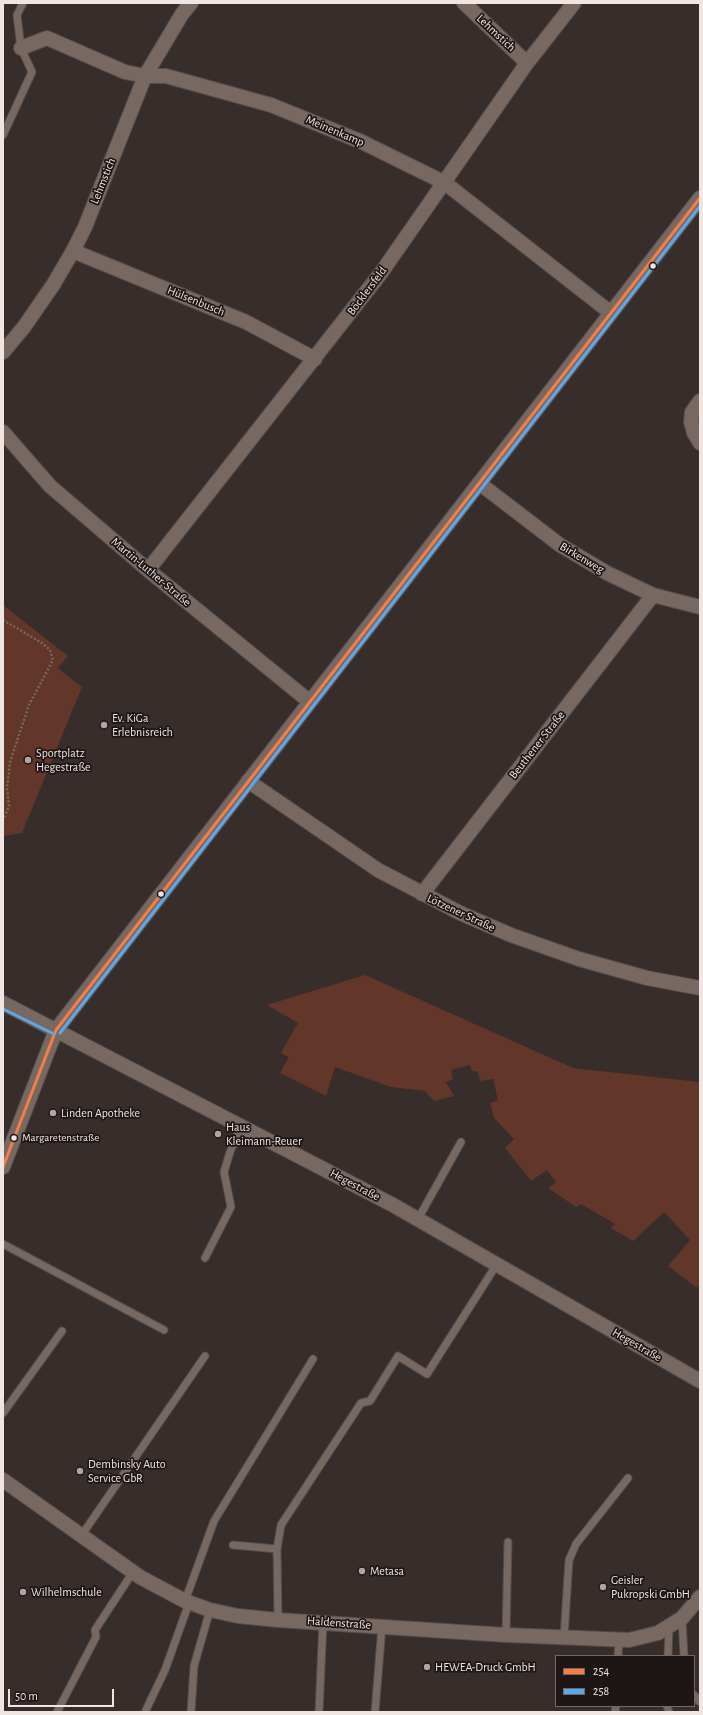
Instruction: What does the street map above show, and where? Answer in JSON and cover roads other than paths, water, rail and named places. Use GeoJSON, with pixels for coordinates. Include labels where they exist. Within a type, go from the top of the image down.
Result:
{"type":"FeatureCollection","features":[{"type":"Feature","properties":{"kind":"street","name":"Lehmstich"},"geometry":{"type":"LineString","coordinates":[[3,352],[24,328],[53,285],[73,251],[85,227],[145,76],[182,14],[191,3]]}},
{"type":"Feature","properties":{"kind":"street","name":"Lehmstich"},"geometry":{"type":"LineString","coordinates":[[464,3],[527,63]]}},
{"type":"Feature","properties":{"kind":"street","name":"Böcklersfeld"},"geometry":{"type":"LineString","coordinates":[[148,570],[382,273],[527,63],[574,3]]}},
{"type":"Feature","properties":{"kind":"street","name":"Meinenkamp"},"geometry":{"type":"LineString","coordinates":[[21,48],[47,38],[125,72],[145,76],[166,76],[271,105],[362,142],[445,183],[611,313]]}},
{"type":"Feature","properties":{"kind":"street"},"geometry":{"type":"LineString","coordinates":[[3,1167],[56,1030],[700,198]]}},
{"type":"Feature","properties":{"kind":"street","name":"Hülsenbusch"},"geometry":{"type":"LineString","coordinates":[[73,251],[246,322],[315,359]]}},
{"type":"Feature","properties":{"kind":"street"},"geometry":{"type":"LineString","coordinates":[[700,401],[692,412],[691,422],[694,433],[700,443]]}},
{"type":"Feature","properties":{"kind":"street","name":"Martin-Luther-Straße"},"geometry":{"type":"LineString","coordinates":[[3,432],[50,486],[148,570],[310,702]]}},
{"type":"Feature","properties":{"kind":"street","name":"Birkenweg"},"geometry":{"type":"LineString","coordinates":[[479,483],[560,545],[607,573],[653,595],[700,607]]}},
{"type":"Feature","properties":{"kind":"street","name":"Beuthener Straße"},"geometry":{"type":"LineString","coordinates":[[422,894],[653,595]]}},
{"type":"Feature","properties":{"kind":"street","name":"Lötzener Straße"},"geometry":{"type":"LineString","coordinates":[[248,781],[378,870],[422,894],[485,925],[579,960],[647,978],[700,988]]}},
{"type":"Feature","properties":{"kind":"street","name":"Hegestraße"},"geometry":{"type":"LineString","coordinates":[[3,1003],[241,1125],[418,1219],[700,1381]]}},
{"type":"Feature","properties":{"kind":"street","name":"Haldenstraße"},"geometry":{"type":"LineString","coordinates":[[3,1480],[133,1572],[187,1602],[210,1610],[238,1616],[506,1635],[629,1640],[658,1633],[669,1627],[682,1618],[700,1597]]}},
{"type":"Feature","properties":{"kind":"lane"},"geometry":{"type":"LineString","coordinates":[[3,135],[32,72],[21,48],[17,15],[23,3]]}},
{"type":"Feature","properties":{"kind":"lane"},"geometry":{"type":"LineString","coordinates":[[205,1258],[231,1207],[224,1172],[241,1125]]}},
{"type":"Feature","properties":{"kind":"lane"},"geometry":{"type":"LineString","coordinates":[[418,1219],[461,1142]]}},
{"type":"Feature","properties":{"kind":"lane"},"geometry":{"type":"LineString","coordinates":[[3,1244],[164,1330]]}},
{"type":"Feature","properties":{"kind":"lane"},"geometry":{"type":"LineString","coordinates":[[278,1620],[277,1549],[281,1526],[361,1403],[370,1401],[398,1356],[427,1374],[497,1264]]}},
{"type":"Feature","properties":{"kind":"lane"},"geometry":{"type":"LineString","coordinates":[[3,1412],[62,1330]]}},
{"type":"Feature","properties":{"kind":"lane"},"geometry":{"type":"LineString","coordinates":[[81,1536],[204,1356]]}},
{"type":"Feature","properties":{"kind":"lane"},"geometry":{"type":"LineString","coordinates":[[146,1710],[166,1670],[214,1521],[313,1359]]}},
{"type":"Feature","properties":{"kind":"lane"},"geometry":{"type":"LineString","coordinates":[[564,1637],[570,1560],[576,1544],[628,1478]]}},
{"type":"Feature","properties":{"kind":"lane"},"geometry":{"type":"LineString","coordinates":[[506,1635],[508,1542]]}},
{"type":"Feature","properties":{"kind":"lane"},"geometry":{"type":"LineString","coordinates":[[233,1545],[277,1549]]}},
{"type":"Feature","properties":{"kind":"lane"},"geometry":{"type":"LineString","coordinates":[[57,1712],[96,1637],[95,1630],[133,1572]]}},
{"type":"Feature","properties":{"kind":"lane"},"geometry":{"type":"LineString","coordinates":[[191,1712],[194,1666],[210,1610]]}},
{"type":"Feature","properties":{"kind":"lane"},"geometry":{"type":"LineString","coordinates":[[682,1618],[684,1655]]}},
{"type":"Feature","properties":{"kind":"lane"},"geometry":{"type":"LineString","coordinates":[[319,1712],[323,1622]]}},
{"type":"Feature","properties":{"kind":"lane"},"geometry":{"type":"LineString","coordinates":[[375,1712],[382,1626]]}},
{"type":"Feature","properties":{"kind":"lane"},"geometry":{"type":"LineString","coordinates":[[668,1655],[669,1627]]}},
{"type":"Feature","properties":{"kind":"lane"},"geometry":{"type":"LineString","coordinates":[[618,1655],[619,1639]]}},
{"type":"Feature","properties":{"kind":"place","name":"Ev. KiGa Erlebnisreich"},"geometry":{"type":"Point","coordinates":[104,725]}},
{"type":"Feature","properties":{"kind":"place","name":"Sportplatz Hegestraße"},"geometry":{"type":"Point","coordinates":[28,760]}},
{"type":"Feature","properties":{"kind":"place","name":"Linden Apotheke"},"geometry":{"type":"Point","coordinates":[53,1113]}},
{"type":"Feature","properties":{"kind":"place","name":"Haus Kleimann-Reuer"},"geometry":{"type":"Point","coordinates":[218,1134]}},
{"type":"Feature","properties":{"kind":"place","name":"Margaretenstraße"},"geometry":{"type":"Point","coordinates":[14,1138]}},
{"type":"Feature","properties":{"kind":"place","name":"Dembinsky Auto Service GbR"},"geometry":{"type":"Point","coordinates":[80,1471]}},
{"type":"Feature","properties":{"kind":"place","name":"Metasa"},"geometry":{"type":"Point","coordinates":[362,1571]}},
{"type":"Feature","properties":{"kind":"place","name":"Geisler Pukropski GmbH"},"geometry":{"type":"Point","coordinates":[603,1587]}},
{"type":"Feature","properties":{"kind":"place","name":"Wilhelmschule"},"geometry":{"type":"Point","coordinates":[23,1592]}},
{"type":"Feature","properties":{"kind":"place","name":"HEWEA-Druck GmbH"},"geometry":{"type":"Point","coordinates":[427,1667]}}]}
